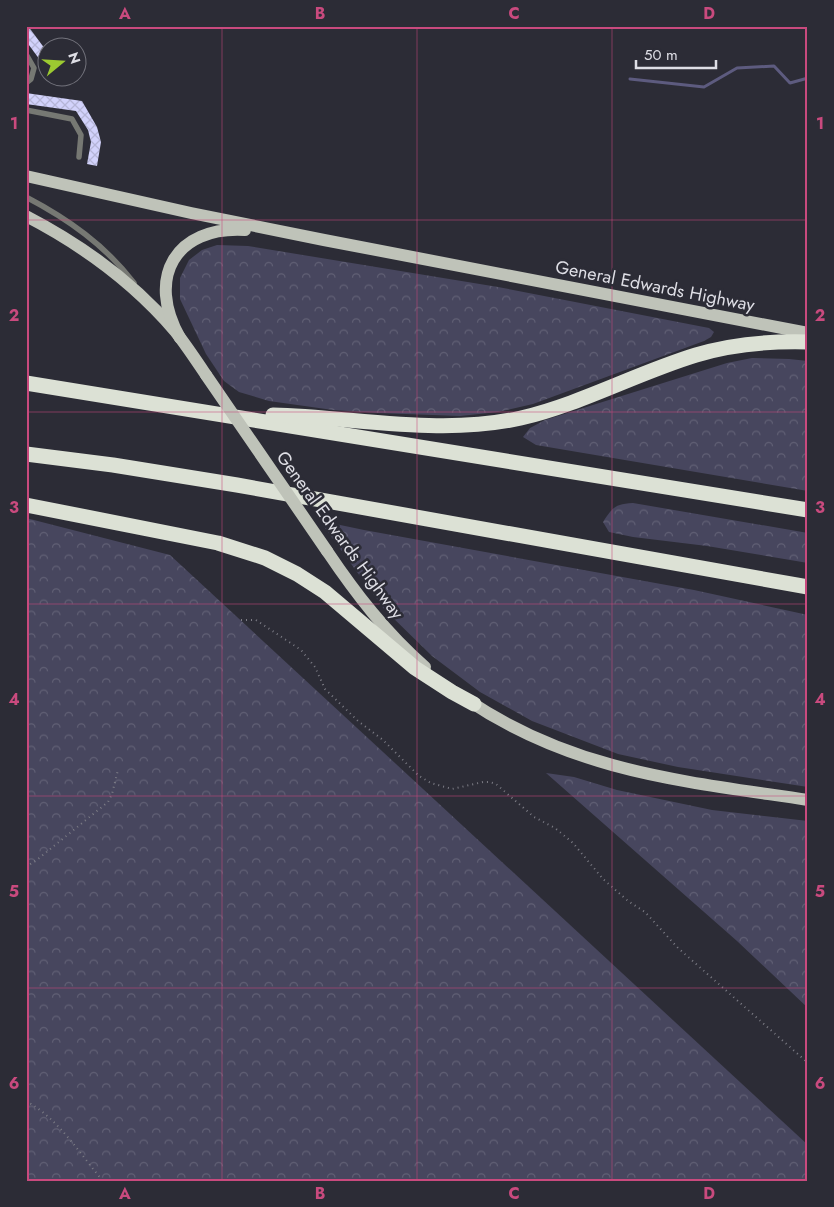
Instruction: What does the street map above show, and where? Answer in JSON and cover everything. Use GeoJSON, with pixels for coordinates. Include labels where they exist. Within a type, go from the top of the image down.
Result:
{"type":"FeatureCollection","features":[{"type":"Feature","properties":{"kind":"highway"},"geometry":{"type":"LineString","coordinates":[[216,414],[314,416],[418,424],[480,425],[513,420],[545,411],[687,358],[708,352],[755,343],[808,342]]}},
{"type":"Feature","properties":{"kind":"highway"},"geometry":{"type":"LineString","coordinates":[[26,383],[808,510]]}},
{"type":"Feature","properties":{"kind":"highway"},"geometry":{"type":"LineString","coordinates":[[26,454],[113,465],[237,485],[808,587]]}},
{"type":"Feature","properties":{"kind":"highway"},"geometry":{"type":"LineString","coordinates":[[26,505],[218,543],[265,558],[297,574],[325,592],[415,668],[474,704]]}},
{"type":"Feature","properties":{"kind":"main road","name":"General Edwards Highway"},"geometry":{"type":"LineString","coordinates":[[26,176],[191,213],[324,240],[808,333]]}},
{"type":"Feature","properties":{"kind":"main road","name":"General Edwards Highway"},"geometry":{"type":"LineString","coordinates":[[26,216],[85,251],[117,274],[147,301],[180,338],[360,598],[384,628],[427,669],[474,704],[508,724],[543,742],[599,762],[675,780],[808,800]]}},
{"type":"Feature","properties":{"kind":"main road"},"geometry":{"type":"LineString","coordinates":[[180,338],[168,312],[166,285],[172,262],[179,252],[192,240],[209,232],[233,229],[324,240]]}},
{"type":"Feature","properties":{"kind":"lane"},"geometry":{"type":"LineString","coordinates":[[26,54],[34,68],[31,79],[26,83]]}},
{"type":"Feature","properties":{"kind":"lane"},"geometry":{"type":"LineString","coordinates":[[26,110],[72,119],[81,135],[79,157]]}},
{"type":"Feature","properties":{"kind":"lane"},"geometry":{"type":"LineString","coordinates":[[26,197],[66,219],[90,237],[121,267],[147,301]]}},
{"type":"Feature","properties":{"kind":"path"},"geometry":{"type":"LineString","coordinates":[[241,620],[256,620],[301,650],[315,667],[325,690],[358,721],[384,740],[419,776],[431,783],[452,789],[483,782],[496,784],[534,817],[564,835],[603,879],[628,901],[645,912],[678,948],[808,1063]]}},
{"type":"Feature","properties":{"kind":"path"},"geometry":{"type":"LineString","coordinates":[[26,867],[108,802],[118,770]]}},
{"type":"Feature","properties":{"kind":"path"},"geometry":{"type":"LineString","coordinates":[[26,1101],[35,1106],[61,1129],[103,1181]]}},
{"type":"Feature","properties":{"kind":"green space"},"geometry":{"type":"Polygon","coordinates":[[[217,245],[248,246],[498,287],[709,328],[714,332],[711,337],[704,341],[533,404],[498,412],[460,416],[378,413],[333,410],[269,401],[239,392],[224,381],[206,354],[180,299],[180,278],[189,260],[202,250],[217,245]]]}},
{"type":"Feature","properties":{"kind":"green space"},"geometry":{"type":"Polygon","coordinates":[[[752,358],[808,361],[808,491],[536,445],[523,437],[530,428],[545,420],[727,363],[752,358]]]}},
{"type":"Feature","properties":{"kind":"green space"},"geometry":{"type":"Polygon","coordinates":[[[633,503],[808,533],[808,563],[609,532],[603,522],[609,513],[618,505],[633,503]]]}},
{"type":"Feature","properties":{"kind":"green space"},"geometry":{"type":"Polygon","coordinates":[[[26,518],[170,555],[808,1145],[808,1181],[26,1181],[26,518]]]}},
{"type":"Feature","properties":{"kind":"green space"},"geometry":{"type":"Polygon","coordinates":[[[326,522],[694,590],[808,615],[808,787],[678,767],[618,754],[532,721],[480,692],[432,656],[384,609],[322,524],[326,522]]]}},
{"type":"Feature","properties":{"kind":"green space"},"geometry":{"type":"Polygon","coordinates":[[[546,773],[574,777],[617,790],[712,810],[808,821],[808,1008],[737,941],[546,773]]]}},
{"type":"Feature","properties":{"kind":"building"},"geometry":{"type":"Polygon","coordinates":[[[26,26],[28,26],[38,40],[38,57],[26,41],[26,26]]]}},
{"type":"Feature","properties":{"kind":"building"},"geometry":{"type":"Polygon","coordinates":[[[26,93],[82,101],[97,127],[101,142],[97,166],[87,164],[91,142],[88,130],[76,111],[26,104],[26,93]]]}},
{"type":"Feature","properties":{"kind":"waterway"},"geometry":{"type":"LineString","coordinates":[[630,79],[704,87],[737,68],[774,66],[790,83],[808,78]]}}]}
